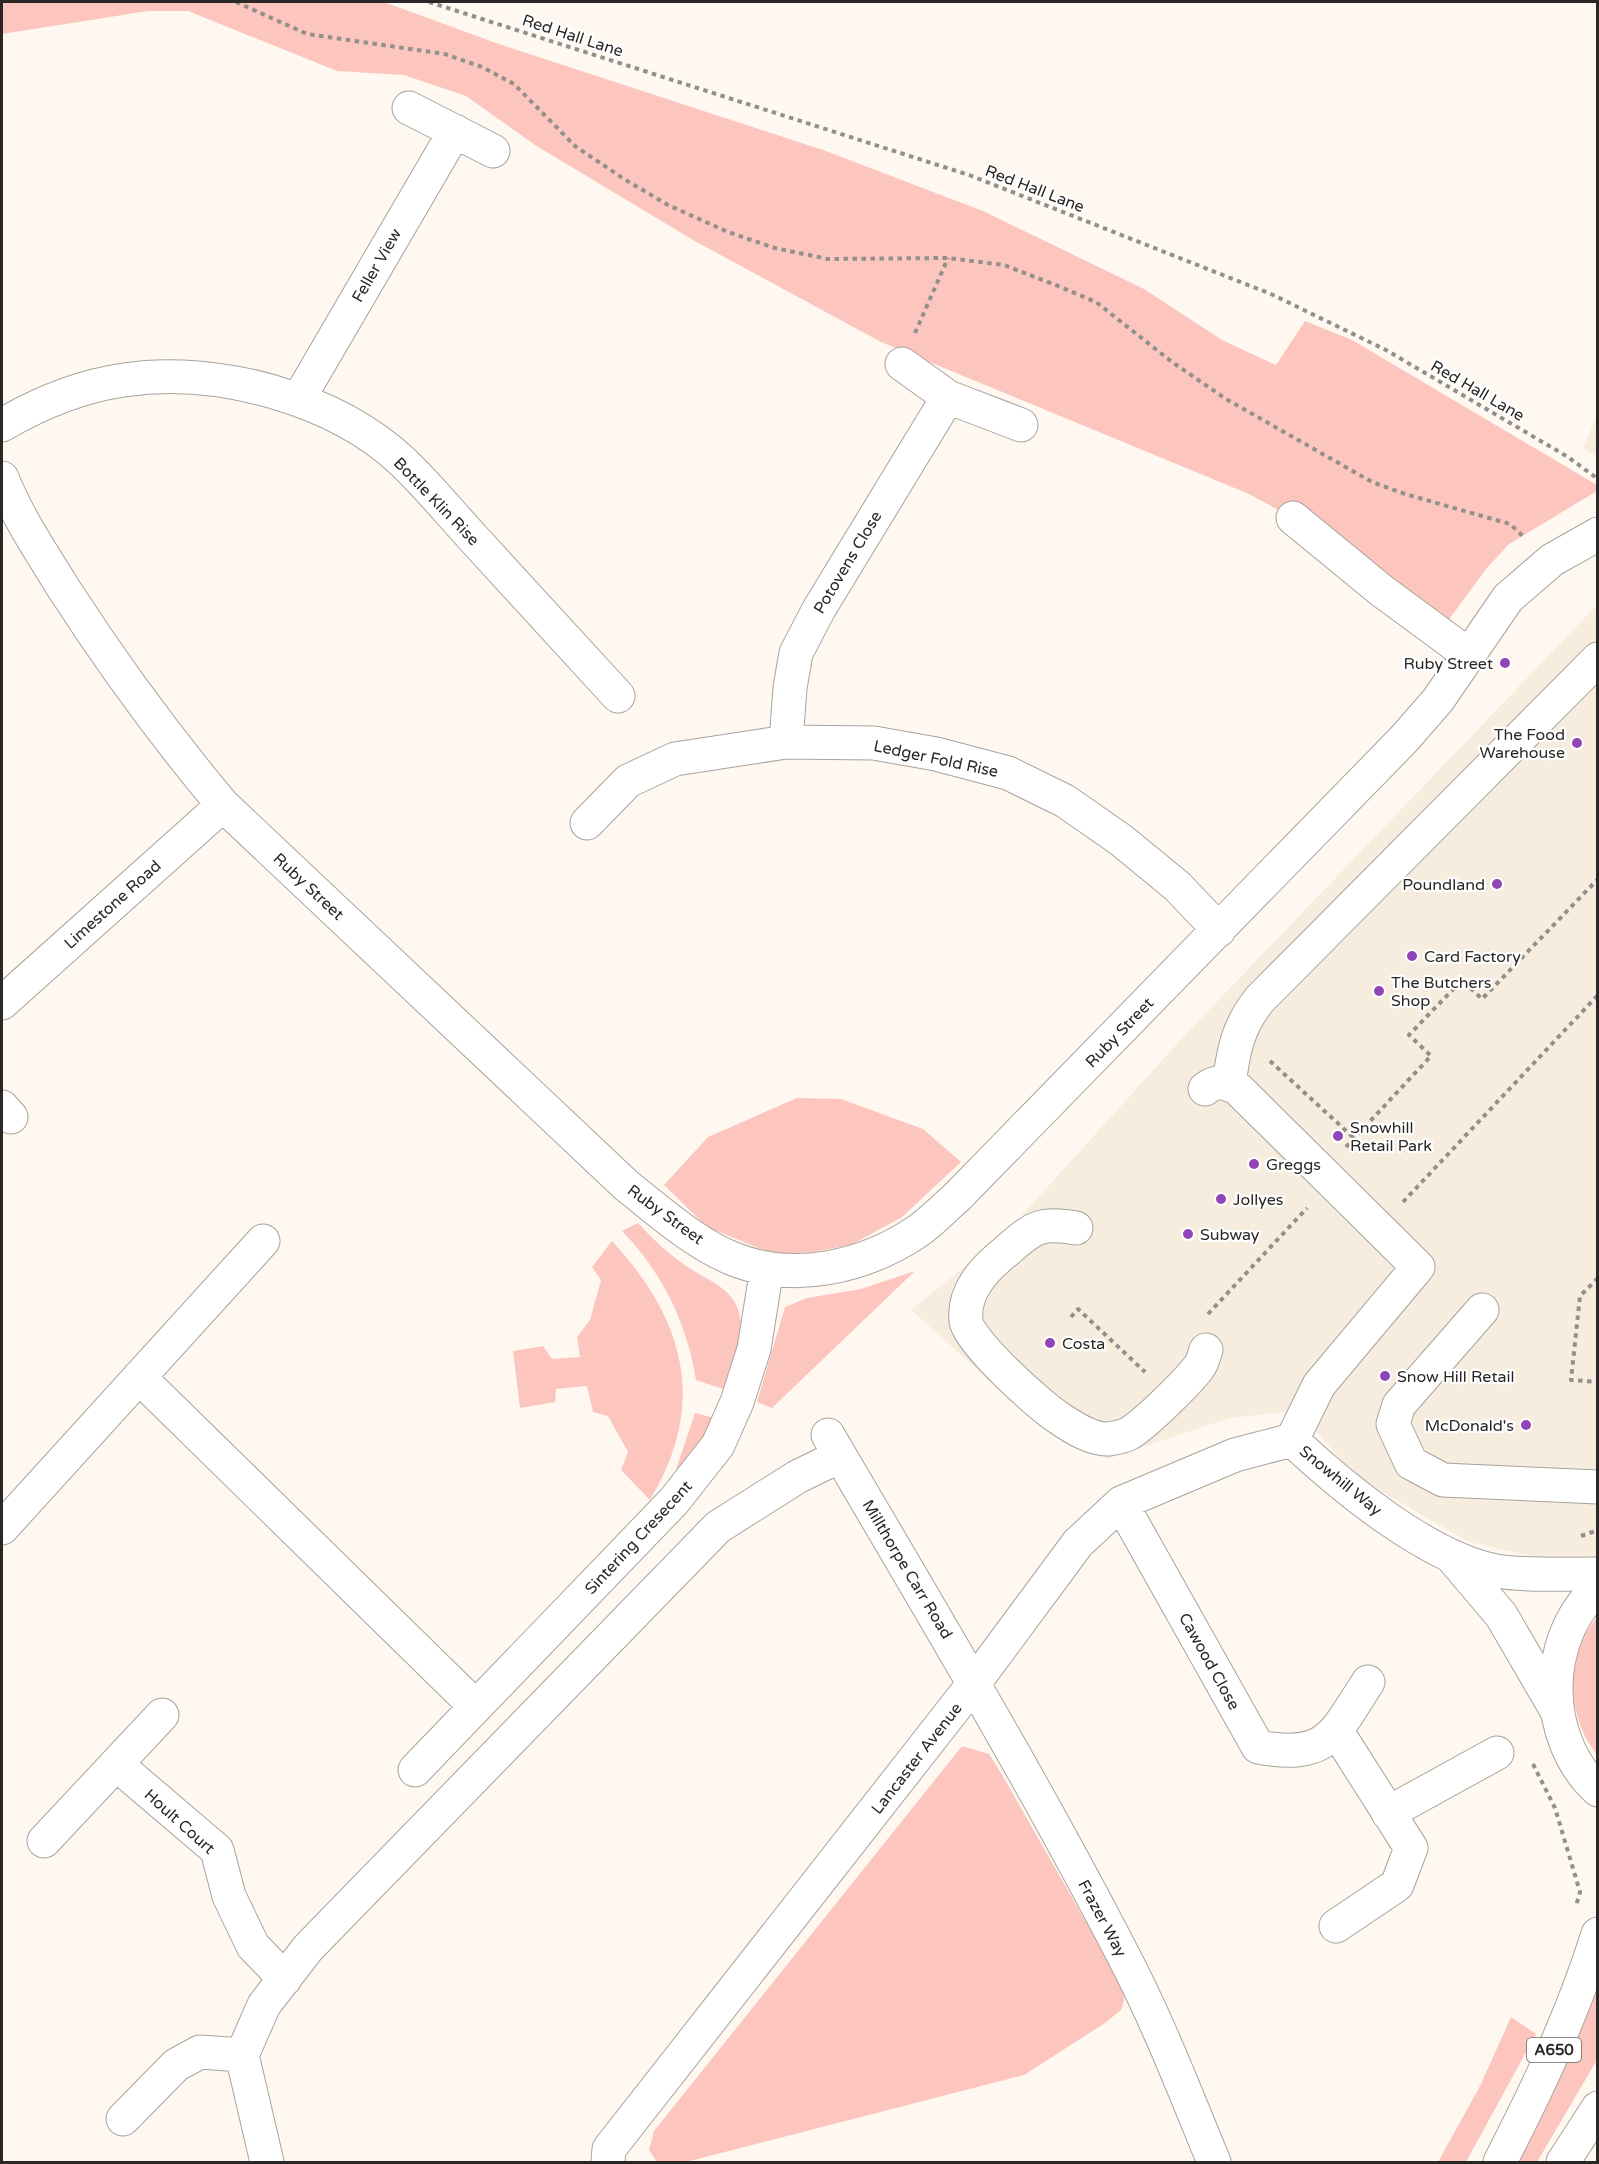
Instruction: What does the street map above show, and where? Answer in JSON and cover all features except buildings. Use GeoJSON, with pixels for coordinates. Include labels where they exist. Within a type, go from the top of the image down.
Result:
{"type":"FeatureCollection","features":[{"type":"Feature","properties":{"kind":"main road"},"geometry":{"type":"LineString","coordinates":[[409,108],[494,151]]}},
{"type":"Feature","properties":{"kind":"main road","name":"Feller View"},"geometry":{"type":"LineString","coordinates":[[298,399],[455,131]]}},
{"type":"Feature","properties":{"kind":"main road"},"geometry":{"type":"LineString","coordinates":[[902,364],[948,397],[1021,425]]}},
{"type":"Feature","properties":{"kind":"main road","name":"Bottle Klin Rise"},"geometry":{"type":"LineString","coordinates":[[2,425],[24,412],[76,392],[124,380],[171,378],[238,382],[298,399],[351,424],[402,461],[618,696]]}},
{"type":"Feature","properties":{"kind":"main road","name":"Potovens Close"},"geometry":{"type":"LineString","coordinates":[[786,742],[790,688],[796,653],[819,609],[948,397]]}},
{"type":"Feature","properties":{"kind":"main road","name":"Ruby Street"},"geometry":{"type":"LineString","coordinates":[[2,478],[15,511],[115,668],[172,744],[223,806],[627,1186],[685,1232],[732,1259],[767,1268],[802,1271],[843,1266],[879,1252],[918,1231],[956,1198],[1404,739],[1438,700],[1508,598],[1552,560],[1598,534]]}},
{"type":"Feature","properties":{"kind":"main road"},"geometry":{"type":"LineString","coordinates":[[1293,518],[1382,591],[1469,655]]}},
{"type":"Feature","properties":{"kind":"main road"},"geometry":{"type":"LineString","coordinates":[[1378,1228],[1237,1088],[1217,1087],[1239,1029],[1260,999],[1598,659]]}},
{"type":"Feature","properties":{"kind":"main road","name":"Ledger Fold Rise"},"geometry":{"type":"LineString","coordinates":[[587,823],[628,781],[675,759],[786,742],[874,743],[936,754],[1008,773],[1065,801],[1120,840],[1177,886],[1219,930]]}},
{"type":"Feature","properties":{"kind":"main road","name":"Limestone Road"},"geometry":{"type":"LineString","coordinates":[[2,1003],[223,806]]}},
{"type":"Feature","properties":{"kind":"main road"},"geometry":{"type":"LineString","coordinates":[[1076,1228],[1051,1223],[1035,1228],[990,1264],[980,1276],[968,1300],[965,1323],[978,1345],[1056,1417],[1082,1432],[1107,1439],[1130,1433],[1148,1417],[1201,1365],[1206,1350]]}},
{"type":"Feature","properties":{"kind":"main road","name":"Snowhill Way"},"geometry":{"type":"LineString","coordinates":[[1378,1228],[1418,1267],[1319,1385],[1292,1440],[1358,1498],[1451,1556],[1494,1570],[1529,1574],[1598,1574]]}},
{"type":"Feature","properties":{"kind":"main road"},"geometry":{"type":"LineString","coordinates":[[2,1528],[263,1241]]}},
{"type":"Feature","properties":{"kind":"main road","name":"Sintering Cresecent"},"geometry":{"type":"LineString","coordinates":[[415,1770],[674,1502],[718,1444],[737,1402],[754,1349],[767,1268]]}},
{"type":"Feature","properties":{"kind":"main road"},"geometry":{"type":"LineString","coordinates":[[1482,1310],[1399,1405],[1393,1424],[1411,1463],[1443,1480],[1598,1487]]}},
{"type":"Feature","properties":{"kind":"main road"},"geometry":{"type":"LineString","coordinates":[[139,1377],[475,1706]]}},
{"type":"Feature","properties":{"kind":"main road","name":"Lancaster Avenue"},"geometry":{"type":"LineString","coordinates":[[608,2163],[609,2149],[975,1682],[1078,1543],[1121,1503],[1235,1455],[1292,1440]]}},
{"type":"Feature","properties":{"kind":"main road","name":"Millthorpe Carr Road"},"geometry":{"type":"LineString","coordinates":[[285,1979],[308,1948],[718,1527],[797,1477],[834,1445],[975,1682]]}},
{"type":"Feature","properties":{"kind":"main road","name":"Cawood Close"},"geometry":{"type":"LineString","coordinates":[[1121,1503],[1258,1747],[1287,1752],[1316,1747],[1336,1730],[1368,1682]]}},
{"type":"Feature","properties":{"kind":"main road","name":"Snowhill Way"},"geometry":{"type":"LineString","coordinates":[[1451,1556],[1501,1615],[1557,1711]]}},
{"type":"Feature","properties":{"kind":"main road"},"geometry":{"type":"LineString","coordinates":[[1598,1588],[1574,1617],[1558,1656],[1556,1676],[1557,1711],[1566,1744],[1576,1763],[1598,1790]]}},
{"type":"Feature","properties":{"kind":"main road","name":"Frazer Way"},"geometry":{"type":"LineString","coordinates":[[975,1682],[1122,1952],[1160,2034],[1214,2163]]}},
{"type":"Feature","properties":{"kind":"main road"},"geometry":{"type":"LineString","coordinates":[[44,1841],[162,1715]]}},
{"type":"Feature","properties":{"kind":"main road"},"geometry":{"type":"LineString","coordinates":[[1336,1730],[1410,1848],[1397,1885],[1336,1926]]}},
{"type":"Feature","properties":{"kind":"main road"},"geometry":{"type":"LineString","coordinates":[[1388,1814],[1497,1753]]}},
{"type":"Feature","properties":{"kind":"main road","name":"Hoult Court"},"geometry":{"type":"LineString","coordinates":[[116,1764],[217,1850],[229,1896],[253,1946],[285,1979]]}},
{"type":"Feature","properties":{"kind":"main road","name":"A650"},"geometry":{"type":"LineString","coordinates":[[1500,2163],[1546,2071],[1584,1979],[1585,1924]]}},
{"type":"Feature","properties":{"kind":"main road"},"geometry":{"type":"LineString","coordinates":[[267,2163],[242,2055],[264,2005],[285,1979]]}},
{"type":"Feature","properties":{"kind":"main road"},"geometry":{"type":"LineString","coordinates":[[123,2119],[176,2065],[200,2052],[242,2055]]}},
{"type":"Feature","properties":{"kind":"main road"},"geometry":{"type":"LineString","coordinates":[[1563,2163],[1598,2108]]}},
{"type":"Feature","properties":{"kind":"path"},"geometry":{"type":"LineString","coordinates":[[236,2],[307,34],[445,54],[482,68],[514,84],[575,146],[624,179],[668,205],[728,232],[776,248],[828,259],[948,258],[1005,265],[1096,302],[1172,363],[1226,399],[1299,441],[1372,482],[1405,494],[1510,524],[1552,560]]}},
{"type":"Feature","properties":{"kind":"path","name":"Red Hall Lane"},"geometry":{"type":"LineString","coordinates":[[429,2],[969,175],[1271,294],[1386,350],[1568,457],[1598,479]]}},
{"type":"Feature","properties":{"kind":"path"},"geometry":{"type":"LineString","coordinates":[[902,364],[948,258]]}},
{"type":"Feature","properties":{"kind":"path"},"geometry":{"type":"LineString","coordinates":[[1378,1228],[1598,995]]}},
{"type":"Feature","properties":{"kind":"path"},"geometry":{"type":"LineString","coordinates":[[1263,1054],[1354,1138]]}},
{"type":"Feature","properties":{"kind":"path"},"geometry":{"type":"LineString","coordinates":[[1307,1208],[1313,1214]]}},
{"type":"Feature","properties":{"kind":"path"},"geometry":{"type":"LineString","coordinates":[[1598,1278],[1580,1296],[1570,1380],[1598,1382]]}},
{"type":"Feature","properties":{"kind":"path"},"geometry":{"type":"LineString","coordinates":[[1575,1538],[1598,1530]]}},
{"type":"Feature","properties":{"kind":"path"},"geometry":{"type":"LineString","coordinates":[[1531,1762],[1555,1808],[1580,1892],[1585,1924]]}},
{"type":"Feature","properties":{"kind":"shaded area"},"geometry":{"type":"Polygon","coordinates":[[[2,2],[384,2],[496,43],[823,150],[983,211],[1144,289],[1222,340],[1276,365],[1305,321],[1352,340],[1597,485],[1597,491],[1509,544],[1486,569],[1439,633],[1293,518],[1249,494],[881,342],[693,240],[535,145],[466,96],[404,75],[337,71],[188,11],[148,11],[2,34],[2,2]]]}},
{"type":"Feature","properties":{"kind":"shaded area"},"geometry":{"type":"Polygon","coordinates":[[[1597,416],[1597,456],[1583,448],[1597,416]]]}},
{"type":"Feature","properties":{"kind":"shaded area","name":"Snowhill Retail Park"},"geometry":{"type":"Polygon","coordinates":[[[1597,605],[1597,1570],[1469,1542],[1358,1478],[1297,1411],[1230,1418],[1107,1459],[1017,1405],[911,1310],[1004,1235],[1185,1035],[1597,605]]]}},
{"type":"Feature","properties":{"kind":"shaded area"},"geometry":{"type":"Polygon","coordinates":[[[797,1098],[841,1099],[923,1129],[961,1162],[902,1217],[851,1245],[813,1252],[773,1254],[707,1227],[664,1185],[708,1137],[797,1098]]]}},
{"type":"Feature","properties":{"kind":"shaded area"},"geometry":{"type":"Polygon","coordinates":[[[638,1223],[676,1258],[722,1288],[736,1305],[740,1317],[741,1339],[726,1390],[696,1380],[686,1338],[671,1300],[649,1264],[622,1231],[638,1223]]]}},
{"type":"Feature","properties":{"kind":"shaded area"},"geometry":{"type":"Polygon","coordinates":[[[612,1241],[637,1271],[657,1301],[671,1332],[680,1364],[683,1396],[679,1430],[668,1464],[650,1500],[621,1470],[628,1452],[608,1416],[593,1412],[587,1386],[556,1389],[555,1402],[520,1408],[513,1351],[543,1346],[552,1359],[580,1357],[577,1337],[590,1320],[601,1280],[592,1267],[612,1241]]]}},
{"type":"Feature","properties":{"kind":"shaded area"},"geometry":{"type":"Polygon","coordinates":[[[915,1271],[772,1408],[757,1402],[785,1307],[807,1298],[861,1289],[915,1271]]]}},
{"type":"Feature","properties":{"kind":"shaded area"},"geometry":{"type":"Polygon","coordinates":[[[695,1413],[715,1418],[699,1452],[669,1490],[695,1413]]]}},
{"type":"Feature","properties":{"kind":"shaded area"},"geometry":{"type":"Polygon","coordinates":[[[1597,1617],[1597,1755],[1579,1722],[1573,1686],[1574,1668],[1579,1650],[1586,1633],[1597,1617]]]}},
{"type":"Feature","properties":{"kind":"shaded area"},"geometry":{"type":"Polygon","coordinates":[[[962,1746],[989,1754],[1001,1773],[1123,1987],[1124,2001],[1121,2010],[1105,2023],[1024,2075],[686,2162],[657,2162],[649,2150],[654,2131],[962,1746]]]}},
{"type":"Feature","properties":{"kind":"shaded area"},"geometry":{"type":"Polygon","coordinates":[[[1597,1967],[1597,2060],[1537,2162],[1509,2162],[1597,1967]]]}},
{"type":"Feature","properties":{"kind":"shaded area"},"geometry":{"type":"Polygon","coordinates":[[[1511,2017],[1536,2034],[1466,2162],[1438,2162],[1480,2086],[1511,2017]]]}},
{"type":"Feature","properties":{"kind":"place","name":"Ruby Street"},"geometry":{"type":"Point","coordinates":[1505,663]}},
{"type":"Feature","properties":{"kind":"place","name":"The Food Warehouse"},"geometry":{"type":"Point","coordinates":[1577,743]}},
{"type":"Feature","properties":{"kind":"place","name":"Poundland"},"geometry":{"type":"Point","coordinates":[1497,884]}},
{"type":"Feature","properties":{"kind":"place","name":"Card Factory"},"geometry":{"type":"Point","coordinates":[1412,956]}},
{"type":"Feature","properties":{"kind":"place","name":"The Butchers Shop"},"geometry":{"type":"Point","coordinates":[1379,991]}},
{"type":"Feature","properties":{"kind":"place","name":"Snowhill Retail Park"},"geometry":{"type":"Point","coordinates":[1338,1136]}},
{"type":"Feature","properties":{"kind":"place","name":"Greggs"},"geometry":{"type":"Point","coordinates":[1254,1164]}},
{"type":"Feature","properties":{"kind":"place","name":"Jollyes"},"geometry":{"type":"Point","coordinates":[1221,1199]}},
{"type":"Feature","properties":{"kind":"place","name":"Subway"},"geometry":{"type":"Point","coordinates":[1188,1234]}},
{"type":"Feature","properties":{"kind":"place","name":"Costa"},"geometry":{"type":"Point","coordinates":[1050,1343]}},
{"type":"Feature","properties":{"kind":"place","name":"Snow Hill Retail"},"geometry":{"type":"Point","coordinates":[1385,1376]}},
{"type":"Feature","properties":{"kind":"place","name":"McDonald's"},"geometry":{"type":"Point","coordinates":[1526,1425]}}]}
